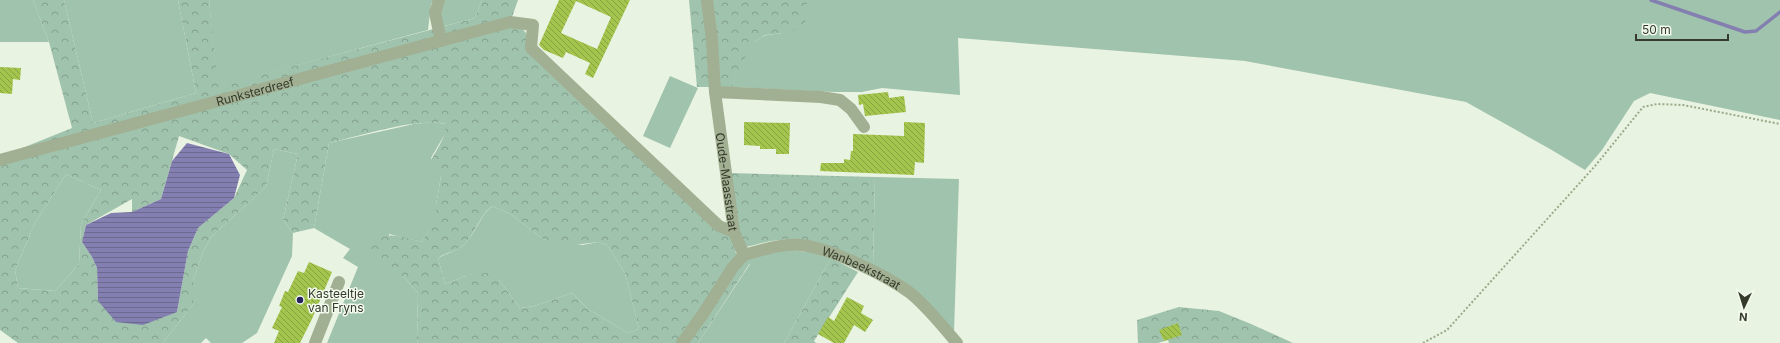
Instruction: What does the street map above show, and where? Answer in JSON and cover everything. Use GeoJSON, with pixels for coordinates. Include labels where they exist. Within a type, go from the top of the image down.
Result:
{"type":"FeatureCollection","features":[{"type":"Feature","properties":{"kind":"street"},"geometry":{"type":"LineString","coordinates":[[439,0],[435,13],[441,41]]}},
{"type":"Feature","properties":{"kind":"street","name":"Oude-Maasstraat"},"geometry":{"type":"LineString","coordinates":[[707,0],[712,40],[715,92],[734,232],[744,255]]}},
{"type":"Feature","properties":{"kind":"street","name":"Runksterdreef"},"geometry":{"type":"LineString","coordinates":[[0,160],[510,22],[533,25],[531,48],[719,226],[734,232]]}},
{"type":"Feature","properties":{"kind":"street"},"geometry":{"type":"LineString","coordinates":[[715,92],[821,97],[840,100],[851,109],[864,127]]}},
{"type":"Feature","properties":{"kind":"street","name":"Wanbeekstraat"},"geometry":{"type":"LineString","coordinates":[[744,255],[768,248],[800,245],[820,249],[882,276],[909,293],[957,343]]}},
{"type":"Feature","properties":{"kind":"street"},"geometry":{"type":"LineString","coordinates":[[682,343],[703,314],[733,267],[744,255]]}},
{"type":"Feature","properties":{"kind":"street"},"geometry":{"type":"LineString","coordinates":[[315,343],[339,282]]}},
{"type":"Feature","properties":{"kind":"path"},"geometry":{"type":"LineString","coordinates":[[1423,343],[1446,330],[1595,166],[1643,107],[1657,104],[1683,105],[1780,124]]}},
{"type":"Feature","properties":{"kind":"green space"},"geometry":{"type":"Polygon","coordinates":[[[0,0],[33,0],[49,42],[0,42],[0,0]]]}},
{"type":"Feature","properties":{"kind":"green space"},"geometry":{"type":"Polygon","coordinates":[[[33,0],[64,0],[93,123],[196,93],[178,0],[209,0],[218,86],[475,18],[482,0],[518,0],[512,17],[526,33],[526,46],[727,226],[730,173],[875,177],[873,267],[844,253],[818,243],[805,240],[775,240],[741,249],[735,252],[750,263],[698,343],[418,343],[418,293],[404,277],[371,261],[369,251],[380,239],[386,236],[399,236],[422,242],[436,217],[436,205],[441,176],[428,168],[442,141],[446,124],[421,123],[389,128],[329,143],[314,228],[293,233],[283,220],[298,154],[274,149],[266,187],[211,237],[203,252],[193,281],[193,304],[163,343],[18,343],[0,330],[0,157],[72,128],[49,42],[33,0]],[[179,136],[161,199],[132,212],[132,199],[86,225],[82,242],[97,268],[98,301],[177,312],[188,251],[198,228],[234,198],[247,170],[229,154],[179,136]],[[66,174],[35,223],[15,270],[18,288],[55,291],[79,264],[81,224],[101,190],[66,174]],[[492,206],[487,210],[465,243],[459,248],[438,258],[445,284],[471,274],[488,273],[499,280],[520,308],[534,306],[572,293],[588,309],[628,333],[639,329],[625,273],[607,245],[598,242],[566,246],[543,239],[512,215],[492,206]]]}},
{"type":"Feature","properties":{"kind":"green space"},"geometry":{"type":"Polygon","coordinates":[[[64,0],[178,0],[196,93],[93,123],[64,0]]]}},
{"type":"Feature","properties":{"kind":"green space"},"geometry":{"type":"Polygon","coordinates":[[[209,0],[434,0],[431,4],[428,30],[217,87],[209,0]]]}},
{"type":"Feature","properties":{"kind":"green space"},"geometry":{"type":"Polygon","coordinates":[[[442,0],[482,0],[475,18],[437,28],[442,0]]]}},
{"type":"Feature","properties":{"kind":"green space"},"geometry":{"type":"Polygon","coordinates":[[[689,0],[844,0],[844,2],[807,2],[805,27],[783,33],[765,35],[756,41],[744,59],[732,87],[697,87],[689,0]]]}},
{"type":"Feature","properties":{"kind":"green space"},"geometry":{"type":"Polygon","coordinates":[[[844,0],[1780,0],[1780,120],[1650,93],[1634,101],[1602,150],[1585,170],[1466,102],[1245,61],[958,38],[960,95],[882,88],[862,92],[834,92],[732,87],[744,58],[752,45],[758,40],[766,35],[783,33],[807,2],[844,2],[844,0]]]}},
{"type":"Feature","properties":{"kind":"green space"},"geometry":{"type":"Polygon","coordinates":[[[670,76],[698,88],[670,148],[643,136],[670,76]]]}},
{"type":"Feature","properties":{"kind":"green space"},"geometry":{"type":"Polygon","coordinates":[[[433,122],[446,124],[446,132],[431,158],[441,176],[436,205],[437,217],[422,242],[389,234],[392,270],[404,277],[418,293],[418,343],[327,343],[358,267],[343,258],[350,249],[314,228],[329,143],[414,124],[433,122]]]}},
{"type":"Feature","properties":{"kind":"green space"},"geometry":{"type":"Polygon","coordinates":[[[274,149],[298,154],[283,220],[293,233],[292,256],[257,333],[242,343],[211,343],[206,338],[201,343],[163,343],[193,304],[193,281],[203,252],[211,237],[266,187],[274,149]]]}},
{"type":"Feature","properties":{"kind":"green space"},"geometry":{"type":"Polygon","coordinates":[[[66,174],[101,190],[81,224],[79,264],[55,291],[18,288],[15,270],[35,223],[66,174]]]}},
{"type":"Feature","properties":{"kind":"green space"},"geometry":{"type":"Polygon","coordinates":[[[875,177],[959,179],[954,332],[873,267],[875,177]]]}},
{"type":"Feature","properties":{"kind":"green space"},"geometry":{"type":"Polygon","coordinates":[[[492,206],[512,215],[543,239],[582,245],[598,242],[607,245],[625,273],[639,329],[628,333],[588,309],[572,293],[534,306],[520,308],[499,280],[471,274],[445,284],[438,258],[466,243],[487,211],[492,206]]]}},
{"type":"Feature","properties":{"kind":"green space"},"geometry":{"type":"Polygon","coordinates":[[[789,250],[810,252],[831,258],[784,343],[698,343],[750,264],[742,258],[789,250]]]}},
{"type":"Feature","properties":{"kind":"green space"},"geometry":{"type":"Polygon","coordinates":[[[831,258],[858,272],[814,341],[816,343],[784,343],[831,258]]]}},
{"type":"Feature","properties":{"kind":"green space"},"geometry":{"type":"Polygon","coordinates":[[[1179,307],[1219,311],[1293,343],[1169,343],[1168,340],[1158,343],[1138,343],[1137,320],[1179,307]]]}},
{"type":"Feature","properties":{"kind":"shaded area"},"geometry":{"type":"Polygon","coordinates":[[[187,143],[229,154],[240,175],[234,198],[198,228],[188,251],[177,312],[143,325],[116,322],[98,301],[97,268],[82,242],[86,225],[111,213],[132,212],[161,199],[172,161],[187,143]]]}},
{"type":"Feature","properties":{"kind":"building"},"geometry":{"type":"Polygon","coordinates":[[[559,0],[630,0],[593,78],[585,74],[590,63],[566,52],[563,58],[544,50],[539,45],[559,0]],[[576,1],[561,33],[597,49],[611,17],[576,1]]]}},
{"type":"Feature","properties":{"kind":"building"},"geometry":{"type":"Polygon","coordinates":[[[0,67],[21,68],[20,80],[13,79],[12,94],[0,93],[0,67]]]}},
{"type":"Feature","properties":{"kind":"building"},"geometry":{"type":"Polygon","coordinates":[[[888,92],[889,98],[904,96],[906,112],[865,116],[863,104],[859,105],[858,95],[888,92]]]}},
{"type":"Feature","properties":{"kind":"building"},"geometry":{"type":"Polygon","coordinates":[[[744,122],[790,123],[789,154],[776,154],[776,149],[760,149],[760,146],[744,145],[744,122]]]}},
{"type":"Feature","properties":{"kind":"building"},"geometry":{"type":"Polygon","coordinates":[[[904,122],[925,123],[924,163],[915,162],[914,175],[820,171],[821,163],[844,163],[844,159],[850,160],[851,151],[853,151],[853,134],[904,136],[904,122]]]}},
{"type":"Feature","properties":{"kind":"building","name":"Kasteeltje van Fryns"},"geometry":{"type":"Polygon","coordinates":[[[309,262],[332,272],[312,319],[300,343],[274,343],[279,331],[272,328],[282,307],[279,306],[285,291],[288,292],[298,271],[304,273],[309,262]]]}},
{"type":"Feature","properties":{"kind":"building"},"geometry":{"type":"Polygon","coordinates":[[[847,297],[864,306],[861,313],[873,320],[865,332],[854,325],[844,343],[834,343],[818,334],[828,317],[834,321],[847,297]]]}},
{"type":"Feature","properties":{"kind":"building"},"geometry":{"type":"Polygon","coordinates":[[[1178,323],[1182,335],[1164,341],[1159,330],[1178,323]]]}},
{"type":"Feature","properties":{"kind":"waterway"},"geometry":{"type":"LineString","coordinates":[[1651,0],[1745,32],[1756,31],[1780,12]]}},
{"type":"Feature","properties":{"kind":"place","name":"Kasteeltje van Fryns"},"geometry":{"type":"Point","coordinates":[300,300]}}]}
